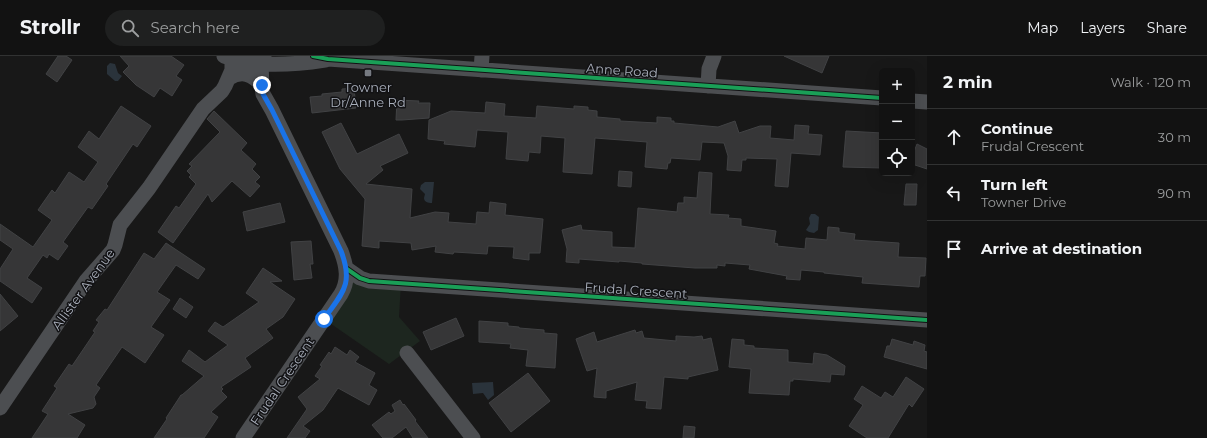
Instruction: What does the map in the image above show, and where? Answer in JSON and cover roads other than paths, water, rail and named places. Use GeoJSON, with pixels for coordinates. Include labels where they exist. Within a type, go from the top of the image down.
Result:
{"type":"FeatureCollection","features":[{"type":"Feature","properties":{"kind":"street","name":"Anne Road"},"geometry":{"type":"LineString","coordinates":[[313,56],[328,60]]}},
{"type":"Feature","properties":{"kind":"street"},"geometry":{"type":"LineString","coordinates":[[708,86],[709,69],[714,56]]}},
{"type":"Feature","properties":{"kind":"street","name":"Anne Road"},"geometry":{"type":"LineString","coordinates":[[228,57],[243,62],[267,60],[300,64],[328,60],[482,63],[708,86],[879,98]]}},
{"type":"Feature","properties":{"kind":"street","name":"Allister Avenue"},"geometry":{"type":"LineString","coordinates":[[0,408],[86,281],[113,250],[120,225],[149,188],[203,109],[222,91],[232,70],[228,57]]}},
{"type":"Feature","properties":{"kind":"street","name":"Allister Avenue"},"geometry":{"type":"LineString","coordinates":[[203,109],[210,91],[228,57]]}},
{"type":"Feature","properties":{"kind":"street"},"geometry":{"type":"LineString","coordinates":[[267,60],[262,85],[263,94],[341,251],[347,269]]}},
{"type":"Feature","properties":{"kind":"street"},"geometry":{"type":"LineString","coordinates":[[267,60],[272,110]]}},
{"type":"Feature","properties":{"kind":"street"},"geometry":{"type":"LineString","coordinates":[[229,78],[238,74],[247,74],[257,79],[262,85]]}},
{"type":"Feature","properties":{"kind":"street"},"geometry":{"type":"LineString","coordinates":[[915,100],[927,102]]}},
{"type":"Feature","properties":{"kind":"street","name":"Frudal Crescent"},"geometry":{"type":"LineString","coordinates":[[347,269],[360,278],[370,281],[927,320]]}},
{"type":"Feature","properties":{"kind":"street","name":"Frudal Crescent"},"geometry":{"type":"LineString","coordinates":[[243,438],[341,294],[346,285],[347,269]]}},
{"type":"Feature","properties":{"kind":"street"},"geometry":{"type":"LineString","coordinates":[[407,353],[473,438]]}},
{"type":"Feature","properties":{"kind":"place","name":"Towner Dr/Anne Rd"},"geometry":{"type":"Point","coordinates":[368,73]}}]}
